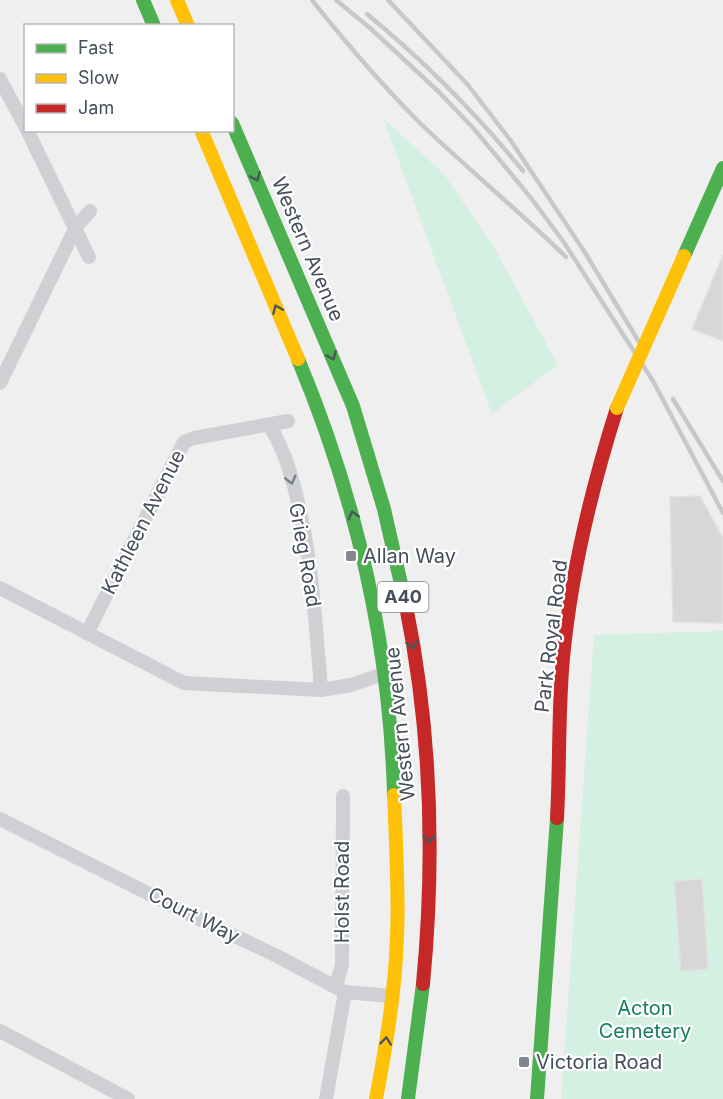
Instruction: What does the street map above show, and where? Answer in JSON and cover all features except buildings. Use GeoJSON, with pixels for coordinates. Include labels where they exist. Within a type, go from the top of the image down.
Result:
{"type":"FeatureCollection","features":[{"type":"Feature","properties":{"kind":"main road"},"geometry":{"type":"LineString","coordinates":[[143,0],[153,24]]}},
{"type":"Feature","properties":{"kind":"main road"},"geometry":{"type":"LineString","coordinates":[[177,0],[187,24]]}},
{"type":"Feature","properties":{"kind":"main road","name":"Western Avenue"},"geometry":{"type":"LineString","coordinates":[[234,128],[353,405],[368,450],[399,573],[420,689],[427,792],[429,900],[424,980],[408,1099]]}},
{"type":"Feature","properties":{"kind":"main road","name":"Western Avenue"},"geometry":{"type":"LineString","coordinates":[[202,132],[316,402],[336,457],[368,574],[386,673],[394,763],[398,892],[396,955],[384,1056],[376,1099]]}},
{"type":"Feature","properties":{"kind":"main road","name":"Park Royal Road"},"geometry":{"type":"LineString","coordinates":[[537,1099],[549,952],[561,695],[570,604],[600,465],[617,408],[723,168]]}},
{"type":"Feature","properties":{"kind":"street"},"geometry":{"type":"LineString","coordinates":[[0,78],[24,125]]}},
{"type":"Feature","properties":{"kind":"street"},"geometry":{"type":"LineString","coordinates":[[28,132],[89,257]]}},
{"type":"Feature","properties":{"kind":"street"},"geometry":{"type":"LineString","coordinates":[[0,383],[75,227],[90,211]]}},
{"type":"Feature","properties":{"kind":"street","name":"Kathleen Avenue"},"geometry":{"type":"LineString","coordinates":[[87,633],[184,442],[194,438],[288,421]]}},
{"type":"Feature","properties":{"kind":"street","name":"Grieg Road"},"geometry":{"type":"LineString","coordinates":[[270,425],[287,462],[299,510],[310,570],[321,690]]}},
{"type":"Feature","properties":{"kind":"street"},"geometry":{"type":"LineString","coordinates":[[0,588],[184,683],[321,690],[349,686],[386,673]]}},
{"type":"Feature","properties":{"kind":"street","name":"Holst Road"},"geometry":{"type":"LineString","coordinates":[[326,1099],[341,989],[343,796]]}},
{"type":"Feature","properties":{"kind":"street","name":"Court Way"},"geometry":{"type":"LineString","coordinates":[[0,819],[341,989],[391,996]]}},
{"type":"Feature","properties":{"kind":"street"},"geometry":{"type":"LineString","coordinates":[[0,1031],[128,1099]]}},
{"type":"Feature","properties":{"kind":"green space"},"geometry":{"type":"Polygon","coordinates":[[[383,118],[444,174],[496,251],[558,365],[492,414],[383,118]]]}},
{"type":"Feature","properties":{"kind":"green space","name":"Acton Cemetery"},"geometry":{"type":"Polygon","coordinates":[[[723,631],[723,1099],[561,1099],[594,635],[723,631]]]}},
{"type":"Feature","properties":{"kind":"railway"},"geometry":{"type":"LineString","coordinates":[[312,0],[365,64],[421,124],[566,257]]}},
{"type":"Feature","properties":{"kind":"railway"},"geometry":{"type":"LineString","coordinates":[[336,0],[439,92],[475,130],[531,198],[563,241],[653,381],[723,513]]}},
{"type":"Feature","properties":{"kind":"railway"},"geometry":{"type":"LineString","coordinates":[[388,0],[468,85],[511,141],[584,251],[639,342]]}},
{"type":"Feature","properties":{"kind":"railway"},"geometry":{"type":"LineString","coordinates":[[367,14],[449,88],[523,171]]}},
{"type":"Feature","properties":{"kind":"railway"},"geometry":{"type":"LineString","coordinates":[[673,399],[723,481]]}},
{"type":"Feature","properties":{"kind":"traffic: fast"},"geometry":{"type":"LineString","coordinates":[[143,0],[153,24]]}},
{"type":"Feature","properties":{"kind":"traffic: fast"},"geometry":{"type":"LineString","coordinates":[[234,128],[353,406],[384,509],[406,606]]}},
{"type":"Feature","properties":{"kind":"traffic: fast"},"geometry":{"type":"LineString","coordinates":[[684,256],[723,168]]}},
{"type":"Feature","properties":{"kind":"traffic: fast"},"geometry":{"type":"LineString","coordinates":[[298,359],[337,465],[366,572],[385,683],[394,795]]}},
{"type":"Feature","properties":{"kind":"traffic: fast"},"geometry":{"type":"LineString","coordinates":[[537,1099],[557,818]]}},
{"type":"Feature","properties":{"kind":"traffic: fast"},"geometry":{"type":"LineString","coordinates":[[408,1099],[423,984]]}},
{"type":"Feature","properties":{"kind":"traffic: slow"},"geometry":{"type":"LineString","coordinates":[[177,0],[187,24]]}},
{"type":"Feature","properties":{"kind":"traffic: slow"},"geometry":{"type":"LineString","coordinates":[[202,132],[298,359]]}},
{"type":"Feature","properties":{"kind":"traffic: slow"},"geometry":{"type":"LineString","coordinates":[[617,408],[684,256]]}},
{"type":"Feature","properties":{"kind":"traffic: slow"},"geometry":{"type":"LineString","coordinates":[[376,1099],[396,959],[398,920],[394,795]]}},
{"type":"Feature","properties":{"kind":"traffic: jam"},"geometry":{"type":"LineString","coordinates":[[557,818],[561,678],[571,595],[591,501],[617,408]]}},
{"type":"Feature","properties":{"kind":"traffic: jam"},"geometry":{"type":"LineString","coordinates":[[406,606],[426,747],[429,890],[423,984]]}},
{"type":"Feature","properties":{"kind":"place","name":"Allan Way"},"geometry":{"type":"Point","coordinates":[351,556]}},
{"type":"Feature","properties":{"kind":"place","name":"Victoria Road"},"geometry":{"type":"Point","coordinates":[524,1062]}}]}
